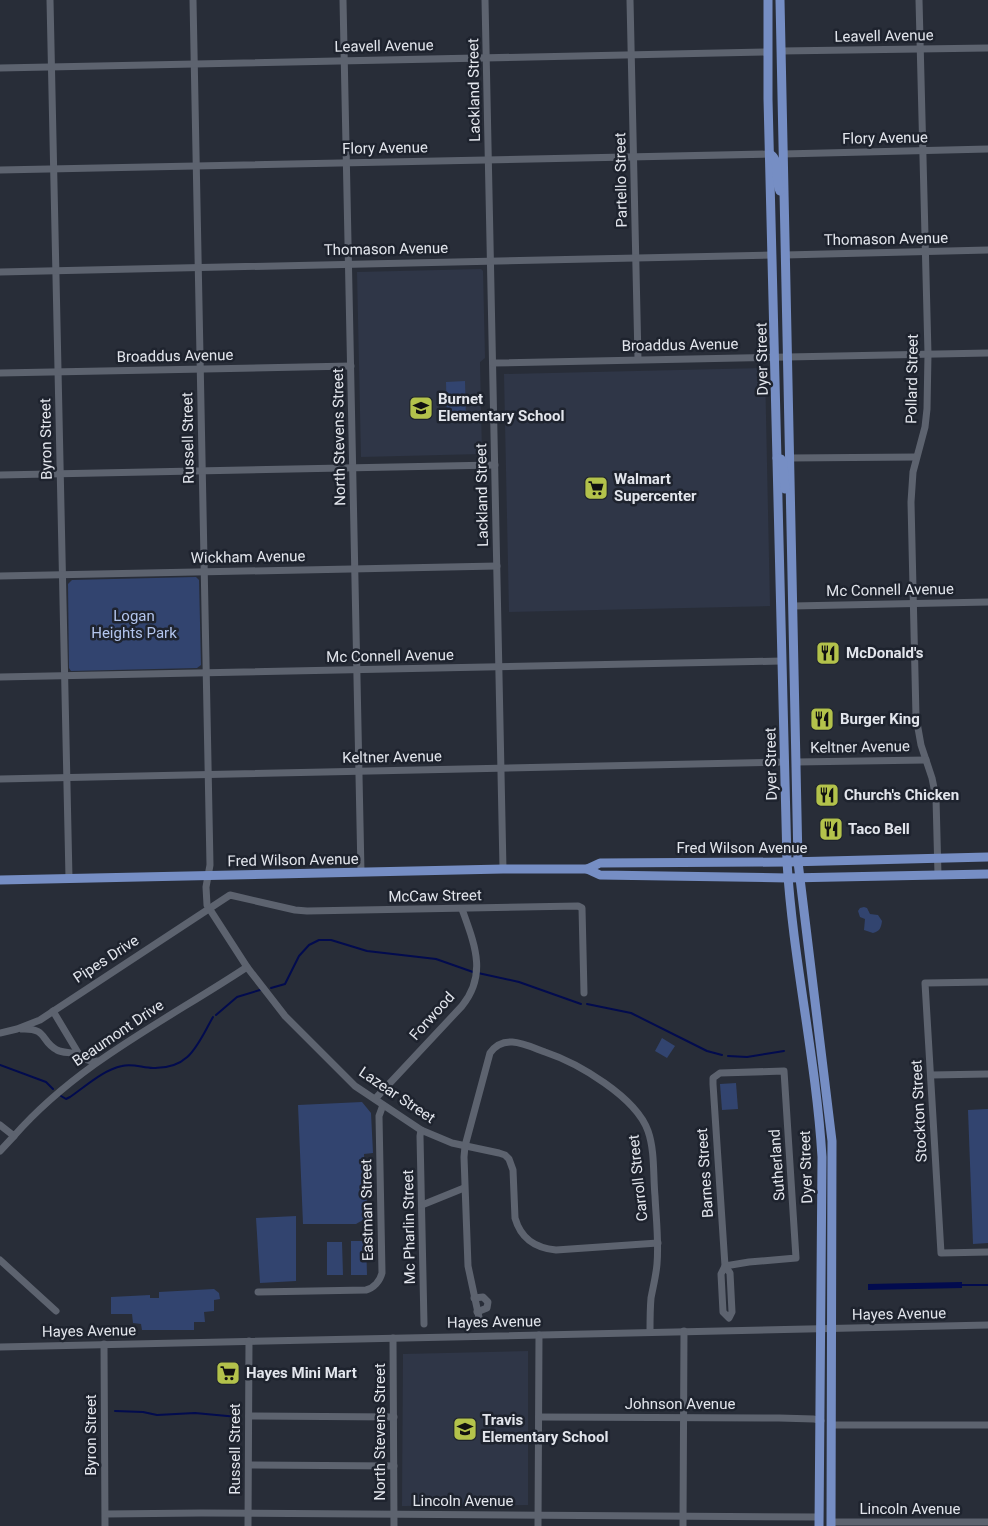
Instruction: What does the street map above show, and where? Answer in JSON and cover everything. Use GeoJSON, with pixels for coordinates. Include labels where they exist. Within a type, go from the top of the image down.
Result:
{"type":"FeatureCollection","features":[{"type":"Feature","properties":{"kind":"main road","name":"Dyer Street"},"geometry":{"type":"LineString","coordinates":[[768,0],[768,99],[776,357],[781,661],[787,862],[821,1142],[822,1330],[819,1521]]}},
{"type":"Feature","properties":{"kind":"main road","name":"Dyer Street"},"geometry":{"type":"LineString","coordinates":[[780,0],[798,862],[832,1141],[831,1524]]}},
{"type":"Feature","properties":{"kind":"main road"},"geometry":{"type":"LineString","coordinates":[[768,99],[773,104],[774,110],[775,146],[783,154]]}},
{"type":"Feature","properties":{"kind":"main road"},"geometry":{"type":"LineString","coordinates":[[770,154],[776,161],[778,189],[784,196]]}},
{"type":"Feature","properties":{"kind":"main road"},"geometry":{"type":"LineString","coordinates":[[777,458],[781,459],[783,463],[785,490],[791,500]]}},
{"type":"Feature","properties":{"kind":"main road"},"geometry":{"type":"LineString","coordinates":[[780,573],[784,578],[786,599],[788,604],[793,606]]}},
{"type":"Feature","properties":{"kind":"main road"},"geometry":{"type":"LineString","coordinates":[[781,661],[786,661],[788,664],[789,680],[794,692]]}},
{"type":"Feature","properties":{"kind":"main road"},"geometry":{"type":"LineString","coordinates":[[784,735],[789,748],[789,759],[791,762],[796,762]]}},
{"type":"Feature","properties":{"kind":"main road","name":"Fred Wilson Avenue"},"geometry":{"type":"LineString","coordinates":[[0,880],[587,869],[600,863],[798,862],[988,857]]}},
{"type":"Feature","properties":{"kind":"main road","name":"Fred Wilson Avenue"},"geometry":{"type":"LineString","coordinates":[[587,869],[600,875],[788,878],[988,874]]}},
{"type":"Feature","properties":{"kind":"main road"},"geometry":{"type":"LineString","coordinates":[[820,1462],[825,1489],[826,1518],[831,1524]]}},
{"type":"Feature","properties":{"kind":"street","name":"Byron Street"},"geometry":{"type":"LineString","coordinates":[[50,0],[69,878]]}},
{"type":"Feature","properties":{"kind":"street","name":"Russell Street"},"geometry":{"type":"LineString","coordinates":[[193,0],[209,775],[210,865],[206,887],[207,905],[209,908]]}},
{"type":"Feature","properties":{"kind":"street","name":"North Stevens Street"},"geometry":{"type":"LineString","coordinates":[[343,0],[361,872]]}},
{"type":"Feature","properties":{"kind":"street","name":"Lackland Street"},"geometry":{"type":"LineString","coordinates":[[486,0],[503,870]]}},
{"type":"Feature","properties":{"kind":"street","name":"Partello Street"},"geometry":{"type":"LineString","coordinates":[[630,0],[638,359]]}},
{"type":"Feature","properties":{"kind":"street","name":"Pollard Street"},"geometry":{"type":"LineString","coordinates":[[919,0],[928,354],[925,427],[916,457],[911,486],[913,604],[916,717],[919,739],[932,778],[936,798],[938,875]]}},
{"type":"Feature","properties":{"kind":"street","name":"Leavell Avenue"},"geometry":{"type":"LineString","coordinates":[[781,51],[988,48]]}},
{"type":"Feature","properties":{"kind":"street","name":"Leavell Avenue"},"geometry":{"type":"LineString","coordinates":[[0,68],[768,52]]}},
{"type":"Feature","properties":{"kind":"street","name":"Flory Avenue"},"geometry":{"type":"LineString","coordinates":[[783,154],[988,149]]}},
{"type":"Feature","properties":{"kind":"street","name":"Flory Avenue"},"geometry":{"type":"LineString","coordinates":[[0,170],[770,154]]}},
{"type":"Feature","properties":{"kind":"street","name":"Thomason Avenue"},"geometry":{"type":"LineString","coordinates":[[785,254],[988,250]]}},
{"type":"Feature","properties":{"kind":"street","name":"Thomason Avenue"},"geometry":{"type":"LineString","coordinates":[[0,272],[772,255]]}},
{"type":"Feature","properties":{"kind":"street","name":"Broaddus Avenue"},"geometry":{"type":"LineString","coordinates":[[493,363],[988,353]]}},
{"type":"Feature","properties":{"kind":"street","name":"Broaddus Avenue"},"geometry":{"type":"LineString","coordinates":[[0,373],[351,366]]}},
{"type":"Feature","properties":{"kind":"street"},"geometry":{"type":"LineString","coordinates":[[790,458],[916,457]]}},
{"type":"Feature","properties":{"kind":"street"},"geometry":{"type":"LineString","coordinates":[[0,475],[495,465]]}},
{"type":"Feature","properties":{"kind":"street","name":"Wickham Avenue"},"geometry":{"type":"LineString","coordinates":[[0,576],[497,566]]}},
{"type":"Feature","properties":{"kind":"street","name":"Mc Connell Avenue"},"geometry":{"type":"LineString","coordinates":[[793,606],[988,602]]}},
{"type":"Feature","properties":{"kind":"street","name":"Mc Connell Avenue"},"geometry":{"type":"LineString","coordinates":[[0,678],[781,661]]}},
{"type":"Feature","properties":{"kind":"street","name":"Keltner Avenue"},"geometry":{"type":"LineString","coordinates":[[796,762],[926,760]]}},
{"type":"Feature","properties":{"kind":"street","name":"Keltner Avenue"},"geometry":{"type":"LineString","coordinates":[[0,779],[784,762]]}},
{"type":"Feature","properties":{"kind":"street","name":"McCaw Street"},"geometry":{"type":"LineString","coordinates":[[209,908],[230,895],[300,911],[580,906],[582,908],[584,993]]}},
{"type":"Feature","properties":{"kind":"street","name":"Lazear Street"},"geometry":{"type":"LineString","coordinates":[[209,908],[247,967],[288,1021],[355,1086],[422,1130],[465,1146],[499,1153],[509,1159],[513,1170],[515,1218],[522,1234],[531,1243],[539,1247],[556,1250],[658,1243]]}},
{"type":"Feature","properties":{"kind":"street","name":"Pipes Drive"},"geometry":{"type":"LineString","coordinates":[[0,1033],[40,1020],[209,908]]}},
{"type":"Feature","properties":{"kind":"street","name":"Forwood"},"geometry":{"type":"LineString","coordinates":[[375,1099],[462,1006],[470,994],[478,960],[462,909]]}},
{"type":"Feature","properties":{"kind":"street","name":"Beaumont Drive"},"geometry":{"type":"LineString","coordinates":[[0,1151],[55,1094],[98,1061],[178,1008],[202,996],[247,967]]}},
{"type":"Feature","properties":{"kind":"street","name":"Stockton Street"},"geometry":{"type":"LineString","coordinates":[[988,982],[925,984],[941,1253],[988,1252]]}},
{"type":"Feature","properties":{"kind":"street"},"geometry":{"type":"LineString","coordinates":[[53,1011],[80,1056]]}},
{"type":"Feature","properties":{"kind":"street","name":"Pipes Drive"},"geometry":{"type":"LineString","coordinates":[[17,1029],[32,1029],[41,1033],[51,1046],[57,1050],[80,1056],[89,1062],[98,1061]]}},
{"type":"Feature","properties":{"kind":"street","name":"Carroll Street"},"geometry":{"type":"LineString","coordinates":[[465,1146],[488,1059],[494,1048],[503,1043],[514,1042],[567,1060],[625,1098],[642,1119],[648,1130],[651,1148],[658,1243],[657,1270],[651,1298],[650,1332]]}},
{"type":"Feature","properties":{"kind":"street","name":"Sutherland"},"geometry":{"type":"LineString","coordinates":[[714,1078],[720,1074],[784,1071],[796,1258],[725,1266]]}},
{"type":"Feature","properties":{"kind":"street"},"geometry":{"type":"LineString","coordinates":[[931,1076],[988,1074]]}},
{"type":"Feature","properties":{"kind":"street","name":"Barnes Street"},"geometry":{"type":"LineString","coordinates":[[714,1078],[712,1084],[725,1266],[730,1273],[732,1307],[729,1318],[730,1330]]}},
{"type":"Feature","properties":{"kind":"street","name":"Eastman Street"},"geometry":{"type":"LineString","coordinates":[[258,1292],[366,1290],[378,1282],[382,1273],[379,1116],[383,1105]]}},
{"type":"Feature","properties":{"kind":"street"},"geometry":{"type":"LineString","coordinates":[[0,1125],[14,1136]]}},
{"type":"Feature","properties":{"kind":"street","name":"Mc Pharlin Street"},"geometry":{"type":"LineString","coordinates":[[422,1130],[420,1136],[424,1324]]}},
{"type":"Feature","properties":{"kind":"street"},"geometry":{"type":"LineString","coordinates":[[465,1146],[464,1188],[468,1266],[480,1322]]}},
{"type":"Feature","properties":{"kind":"street"},"geometry":{"type":"LineString","coordinates":[[422,1205],[464,1188]]}},
{"type":"Feature","properties":{"kind":"street"},"geometry":{"type":"LineString","coordinates":[[0,1260],[56,1311]]}},
{"type":"Feature","properties":{"kind":"street"},"geometry":{"type":"LineString","coordinates":[[474,1298],[483,1297],[488,1302],[487,1308],[477,1312]]}},
{"type":"Feature","properties":{"kind":"street","name":"Hayes Avenue"},"geometry":{"type":"LineString","coordinates":[[0,1347],[988,1325]]}},
{"type":"Feature","properties":{"kind":"street"},"geometry":{"type":"LineString","coordinates":[[683,1526],[684,1331]]}},
{"type":"Feature","properties":{"kind":"street"},"geometry":{"type":"LineString","coordinates":[[538,1526],[539,1335]]}},
{"type":"Feature","properties":{"kind":"street","name":"North Stevens Street"},"geometry":{"type":"LineString","coordinates":[[393,1338],[394,1526]]}},
{"type":"Feature","properties":{"kind":"street","name":"Russell Street"},"geometry":{"type":"LineString","coordinates":[[248,1526],[249,1341]]}},
{"type":"Feature","properties":{"kind":"street","name":"Byron Street"},"geometry":{"type":"LineString","coordinates":[[104,1344],[106,1526]]}},
{"type":"Feature","properties":{"kind":"street"},"geometry":{"type":"LineString","coordinates":[[249,1416],[394,1417]]}},
{"type":"Feature","properties":{"kind":"street","name":"Johnson Avenue"},"geometry":{"type":"LineString","coordinates":[[539,1417],[814,1419],[821,1421]]}},
{"type":"Feature","properties":{"kind":"street"},"geometry":{"type":"LineString","coordinates":[[832,1425],[988,1425]]}},
{"type":"Feature","properties":{"kind":"street"},"geometry":{"type":"LineString","coordinates":[[248,1465],[394,1466]]}},
{"type":"Feature","properties":{"kind":"street","name":"Lincoln Avenue"},"geometry":{"type":"LineString","coordinates":[[106,1514],[683,1515],[819,1521]]}},
{"type":"Feature","properties":{"kind":"street","name":"Lincoln Avenue"},"geometry":{"type":"LineString","coordinates":[[831,1524],[988,1522]]}},
{"type":"Feature","properties":{"kind":"shaded area","name":"Burnet Elementary School"},"geometry":{"type":"Polygon","coordinates":[[[481,269],[483,271],[485,358],[480,362],[482,454],[361,457],[357,272],[481,269]]]}},
{"type":"Feature","properties":{"kind":"shaded area"},"geometry":{"type":"Polygon","coordinates":[[[765,368],[770,606],[509,612],[504,374],[765,368]]]}},
{"type":"Feature","properties":{"kind":"shaded area"},"geometry":{"type":"Polygon","coordinates":[[[962,1282],[962,1288],[868,1290],[868,1284],[962,1282]]]}},
{"type":"Feature","properties":{"kind":"shaded area","name":"Travis Elementary School"},"geometry":{"type":"Polygon","coordinates":[[[528,1351],[528,1505],[402,1506],[403,1354],[528,1351]]]}},
{"type":"Feature","properties":{"kind":"green space"},"geometry":{"type":"Polygon","coordinates":[[[465,381],[466,421],[447,421],[446,382],[465,381]]]}},
{"type":"Feature","properties":{"kind":"green space","name":"Logan Heights Park"},"geometry":{"type":"Polygon","coordinates":[[[196,577],[199,580],[201,665],[197,668],[71,671],[69,668],[68,584],[72,580],[196,577]]]}},
{"type":"Feature","properties":{"kind":"green space"},"geometry":{"type":"Polygon","coordinates":[[[864,907],[867,908],[870,914],[878,915],[882,921],[880,929],[873,933],[864,930],[865,919],[860,917],[858,911],[864,907]]]}},
{"type":"Feature","properties":{"kind":"green space"},"geometry":{"type":"Polygon","coordinates":[[[662,1038],[675,1046],[667,1058],[655,1051],[662,1038]]]}},
{"type":"Feature","properties":{"kind":"green space"},"geometry":{"type":"Polygon","coordinates":[[[736,1083],[738,1109],[722,1110],[720,1084],[736,1083]]]}},
{"type":"Feature","properties":{"kind":"green space"},"geometry":{"type":"Polygon","coordinates":[[[362,1102],[371,1113],[373,1153],[364,1154],[368,1217],[356,1224],[303,1224],[298,1105],[362,1102]]]}},
{"type":"Feature","properties":{"kind":"green space"},"geometry":{"type":"Polygon","coordinates":[[[988,1109],[988,1243],[973,1244],[968,1110],[988,1109]]]}},
{"type":"Feature","properties":{"kind":"green space"},"geometry":{"type":"Polygon","coordinates":[[[296,1216],[296,1281],[260,1283],[256,1218],[296,1216]]]}},
{"type":"Feature","properties":{"kind":"green space"},"geometry":{"type":"Polygon","coordinates":[[[351,1241],[366,1241],[367,1275],[351,1275],[351,1241]]]}},
{"type":"Feature","properties":{"kind":"green space"},"geometry":{"type":"Polygon","coordinates":[[[327,1242],[342,1242],[343,1275],[327,1275],[327,1242]]]}},
{"type":"Feature","properties":{"kind":"green space"},"geometry":{"type":"Polygon","coordinates":[[[214,1289],[219,1293],[220,1299],[214,1300],[214,1311],[204,1312],[205,1322],[194,1322],[194,1330],[142,1330],[141,1324],[133,1323],[132,1314],[111,1314],[111,1297],[150,1295],[150,1298],[159,1298],[159,1292],[214,1289]]]}},
{"type":"Feature","properties":{"kind":"waterway"},"geometry":{"type":"LineString","coordinates":[[271,988],[285,984],[299,956],[309,945],[319,940],[331,940],[367,951],[436,959],[473,972]]}},
{"type":"Feature","properties":{"kind":"waterway"},"geometry":{"type":"LineString","coordinates":[[478,973],[519,982],[581,1004]]}},
{"type":"Feature","properties":{"kind":"waterway"},"geometry":{"type":"LineString","coordinates":[[216,1015],[237,997],[260,990]]}},
{"type":"Feature","properties":{"kind":"waterway"},"geometry":{"type":"LineString","coordinates":[[587,1004],[631,1013],[707,1051],[722,1055]]}},
{"type":"Feature","properties":{"kind":"waterway"},"geometry":{"type":"LineString","coordinates":[[61,1096],[66,1099],[70,1097],[101,1075],[115,1068],[130,1065],[153,1068],[166,1067],[184,1060],[197,1046],[213,1017]]}},
{"type":"Feature","properties":{"kind":"waterway"},"geometry":{"type":"LineString","coordinates":[[728,1056],[747,1057],[784,1051]]}},
{"type":"Feature","properties":{"kind":"waterway"},"geometry":{"type":"LineString","coordinates":[[0,1065],[46,1082],[53,1089]]}},
{"type":"Feature","properties":{"kind":"waterway"},"geometry":{"type":"LineString","coordinates":[[962,1285],[988,1285]]}},
{"type":"Feature","properties":{"kind":"waterway"},"geometry":{"type":"LineString","coordinates":[[115,1411],[143,1412],[157,1415],[195,1413],[238,1417]]}},
{"type":"Feature","properties":{"kind":"place","name":"Burnet Elementary School"},"geometry":{"type":"Point","coordinates":[421,408]}},
{"type":"Feature","properties":{"kind":"place","name":"Walmart Supercenter"},"geometry":{"type":"Point","coordinates":[596,488]}},
{"type":"Feature","properties":{"kind":"place","name":"McDonald's"},"geometry":{"type":"Point","coordinates":[828,653]}},
{"type":"Feature","properties":{"kind":"place","name":"Burger King"},"geometry":{"type":"Point","coordinates":[822,719]}},
{"type":"Feature","properties":{"kind":"place","name":"Church's Chicken"},"geometry":{"type":"Point","coordinates":[827,795]}},
{"type":"Feature","properties":{"kind":"place","name":"Taco Bell"},"geometry":{"type":"Point","coordinates":[831,829]}},
{"type":"Feature","properties":{"kind":"place","name":"Hayes Mini Mart"},"geometry":{"type":"Point","coordinates":[228,1373]}},
{"type":"Feature","properties":{"kind":"place","name":"Travis Elementary School"},"geometry":{"type":"Point","coordinates":[465,1429]}}]}
